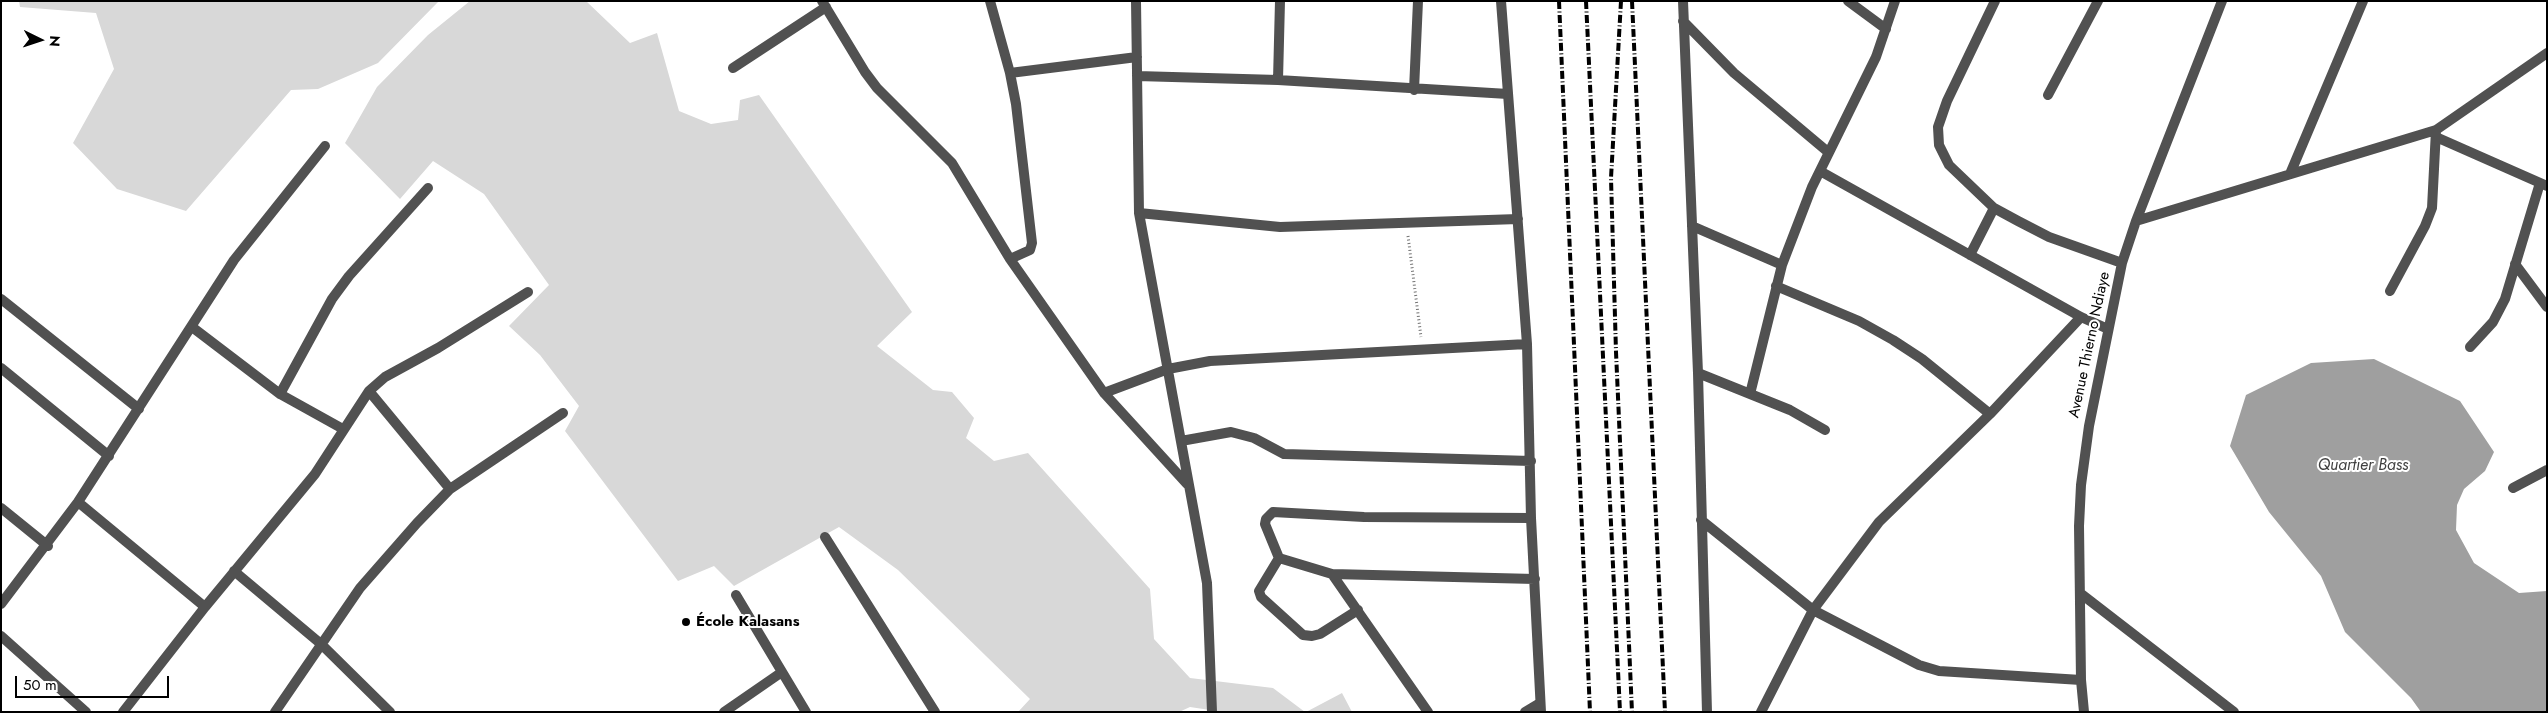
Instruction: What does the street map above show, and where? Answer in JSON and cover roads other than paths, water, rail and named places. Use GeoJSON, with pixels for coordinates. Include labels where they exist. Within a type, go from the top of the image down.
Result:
{"type":"FeatureCollection","features":[{"type":"Feature","properties":{"kind":"street"},"geometry":{"type":"LineString","coordinates":[[990,1],[1010,73],[1020,134],[1032,243],[1030,250],[1010,259]]}},
{"type":"Feature","properties":{"kind":"street"},"geometry":{"type":"LineString","coordinates":[[1136,1],[1139,213],[1181,441],[1187,484],[1207,583],[1212,712]]}},
{"type":"Feature","properties":{"kind":"street"},"geometry":{"type":"LineString","coordinates":[[1278,80],[1280,1]]}},
{"type":"Feature","properties":{"kind":"street"},"geometry":{"type":"LineString","coordinates":[[1414,90],[1418,1]]}},
{"type":"Feature","properties":{"kind":"street"},"geometry":{"type":"LineString","coordinates":[[1502,1],[1527,344],[1531,518],[1540,708],[1524,712]]}},
{"type":"Feature","properties":{"kind":"street"},"geometry":{"type":"LineString","coordinates":[[1683,1],[1698,373],[1706,712]]}},
{"type":"Feature","properties":{"kind":"street"},"geometry":{"type":"LineString","coordinates":[[1848,1],[1886,29]]}},
{"type":"Feature","properties":{"kind":"street"},"geometry":{"type":"LineString","coordinates":[[1750,394],[1782,265],[1828,152],[1876,57],[1895,1]]}},
{"type":"Feature","properties":{"kind":"street"},"geometry":{"type":"LineString","coordinates":[[1995,1],[1946,101],[1938,127],[1939,145],[1949,165],[1994,208],[2049,237],[2122,263]]}},
{"type":"Feature","properties":{"kind":"street"},"geometry":{"type":"LineString","coordinates":[[2048,95],[2098,1]]}},
{"type":"Feature","properties":{"kind":"street","name":"Avenue Thierno Ndiaye"},"geometry":{"type":"LineString","coordinates":[[2084,712],[2081,680],[2081,485],[2089,426],[2122,263],[2136,221],[2222,1]]}},
{"type":"Feature","properties":{"kind":"street"},"geometry":{"type":"LineString","coordinates":[[2290,174],[2363,1]]}},
{"type":"Feature","properties":{"kind":"street"},"geometry":{"type":"LineString","coordinates":[[733,68],[824,4],[865,72],[878,88],[952,163],[1010,259],[1104,392],[1187,484]]}},
{"type":"Feature","properties":{"kind":"street"},"geometry":{"type":"LineString","coordinates":[[1683,21],[1734,73],[1828,152]]}},
{"type":"Feature","properties":{"kind":"street"},"geometry":{"type":"LineString","coordinates":[[2136,221],[2290,174],[2436,133],[2547,53]]}},
{"type":"Feature","properties":{"kind":"street"},"geometry":{"type":"LineString","coordinates":[[1010,73],[1137,57]]}},
{"type":"Feature","properties":{"kind":"street"},"geometry":{"type":"LineString","coordinates":[[1137,76],[1278,80],[1414,90],[1508,94]]}},
{"type":"Feature","properties":{"kind":"street"},"geometry":{"type":"LineString","coordinates":[[2436,133],[2544,184],[2501,309],[2493,322],[2470,347]]}},
{"type":"Feature","properties":{"kind":"street"},"geometry":{"type":"LineString","coordinates":[[2390,291],[2425,226],[2432,208],[2436,133]]}},
{"type":"Feature","properties":{"kind":"street"},"geometry":{"type":"LineString","coordinates":[[1,604],[48,546],[78,502],[234,260],[325,146]]}},
{"type":"Feature","properties":{"kind":"street"},"geometry":{"type":"LineString","coordinates":[[1820,171],[2082,317],[2108,329]]}},
{"type":"Feature","properties":{"kind":"street"},"geometry":{"type":"LineString","coordinates":[[280,394],[332,299],[349,276],[428,188]]}},
{"type":"Feature","properties":{"kind":"street"},"geometry":{"type":"LineString","coordinates":[[1970,255],[1994,208]]}},
{"type":"Feature","properties":{"kind":"street"},"geometry":{"type":"LineString","coordinates":[[1139,213],[1280,227],[1518,219]]}},
{"type":"Feature","properties":{"kind":"street"},"geometry":{"type":"LineString","coordinates":[[1692,226],[1782,265]]}},
{"type":"Feature","properties":{"kind":"street"},"geometry":{"type":"LineString","coordinates":[[2515,264],[2547,307]]}},
{"type":"Feature","properties":{"kind":"street"},"geometry":{"type":"LineString","coordinates":[[1776,286],[1858,321],[1893,340],[1922,359],[1990,414]]}},
{"type":"Feature","properties":{"kind":"street"},"geometry":{"type":"LineString","coordinates":[[123,712],[234,571],[315,474],[343,429],[370,391],[385,377],[438,348],[528,292]]}},
{"type":"Feature","properties":{"kind":"street"},"geometry":{"type":"LineString","coordinates":[[1,299],[139,409]]}},
{"type":"Feature","properties":{"kind":"street"},"geometry":{"type":"LineString","coordinates":[[1761,712],[1813,610],[1879,522],[1990,414],[2082,317]]}},
{"type":"Feature","properties":{"kind":"street"},"geometry":{"type":"LineString","coordinates":[[192,327],[280,394],[343,429]]}},
{"type":"Feature","properties":{"kind":"street"},"geometry":{"type":"LineString","coordinates":[[1104,392],[1168,369],[1210,361],[1423,348],[1527,344]]}},
{"type":"Feature","properties":{"kind":"street"},"geometry":{"type":"LineString","coordinates":[[1,368],[108,456]]}},
{"type":"Feature","properties":{"kind":"street"},"geometry":{"type":"LineString","coordinates":[[1698,373],[1790,410],[1825,430]]}},
{"type":"Feature","properties":{"kind":"street"},"geometry":{"type":"LineString","coordinates":[[370,391],[450,489]]}},
{"type":"Feature","properties":{"kind":"street"},"geometry":{"type":"LineString","coordinates":[[275,712],[321,644],[385,557],[450,489],[563,413]]}},
{"type":"Feature","properties":{"kind":"street"},"geometry":{"type":"LineString","coordinates":[[1181,441],[1231,432],[1254,438],[1284,454],[1531,461]]}},
{"type":"Feature","properties":{"kind":"street"},"geometry":{"type":"LineString","coordinates":[[2513,488],[2547,470]]}},
{"type":"Feature","properties":{"kind":"street"},"geometry":{"type":"LineString","coordinates":[[78,502],[205,607]]}},
{"type":"Feature","properties":{"kind":"street"},"geometry":{"type":"LineString","coordinates":[[1,508],[48,546]]}},
{"type":"Feature","properties":{"kind":"street"},"geometry":{"type":"LineString","coordinates":[[1531,518],[1364,517],[1273,512],[1266,519],[1266,530],[1279,558],[1332,574],[1535,579]]}},
{"type":"Feature","properties":{"kind":"street"},"geometry":{"type":"LineString","coordinates":[[1701,520],[1813,610],[1919,665],[1939,672],[2081,680]]}},
{"type":"Feature","properties":{"kind":"street"},"geometry":{"type":"LineString","coordinates":[[825,537],[935,712]]}},
{"type":"Feature","properties":{"kind":"street"},"geometry":{"type":"LineString","coordinates":[[1279,558],[1259,591],[1261,597],[1303,635],[1312,636],[1320,634],[1358,610]]}},
{"type":"Feature","properties":{"kind":"street"},"geometry":{"type":"LineString","coordinates":[[234,571],[321,644],[390,712]]}},
{"type":"Feature","properties":{"kind":"street"},"geometry":{"type":"LineString","coordinates":[[1332,574],[1428,712]]}},
{"type":"Feature","properties":{"kind":"street"},"geometry":{"type":"LineString","coordinates":[[2080,593],[2234,712]]}},
{"type":"Feature","properties":{"kind":"street"},"geometry":{"type":"LineString","coordinates":[[736,595],[806,712]]}},
{"type":"Feature","properties":{"kind":"street"},"geometry":{"type":"LineString","coordinates":[[2,638],[86,712]]}},
{"type":"Feature","properties":{"kind":"street"},"geometry":{"type":"LineString","coordinates":[[724,712],[782,672]]}},
{"type":"Feature","properties":{"kind":"water","name":"Quartier Bass"},"geometry":{"type":"Polygon","coordinates":[[[2374,359],[2460,401],[2494,452],[2485,471],[2464,489],[2457,505],[2456,530],[2474,563],[2519,593],[2547,591],[2547,712],[2421,712],[2411,698],[2345,632],[2321,576],[2269,512],[2230,446],[2246,395],[2311,363],[2374,359]]]}},
{"type":"Feature","properties":{"kind":"railway"},"geometry":{"type":"LineString","coordinates":[[1559,1],[1590,712]]}},
{"type":"Feature","properties":{"kind":"railway"},"geometry":{"type":"LineString","coordinates":[[1586,1],[1620,712]]}},
{"type":"Feature","properties":{"kind":"railway"},"geometry":{"type":"LineString","coordinates":[[1621,1],[1611,178],[1616,352],[1632,712]]}},
{"type":"Feature","properties":{"kind":"railway"},"geometry":{"type":"LineString","coordinates":[[1632,1],[1665,712]]}},
{"type":"Feature","properties":{"kind":"place","name":"École Kalasans"},"geometry":{"type":"Point","coordinates":[686,622]}}]}
